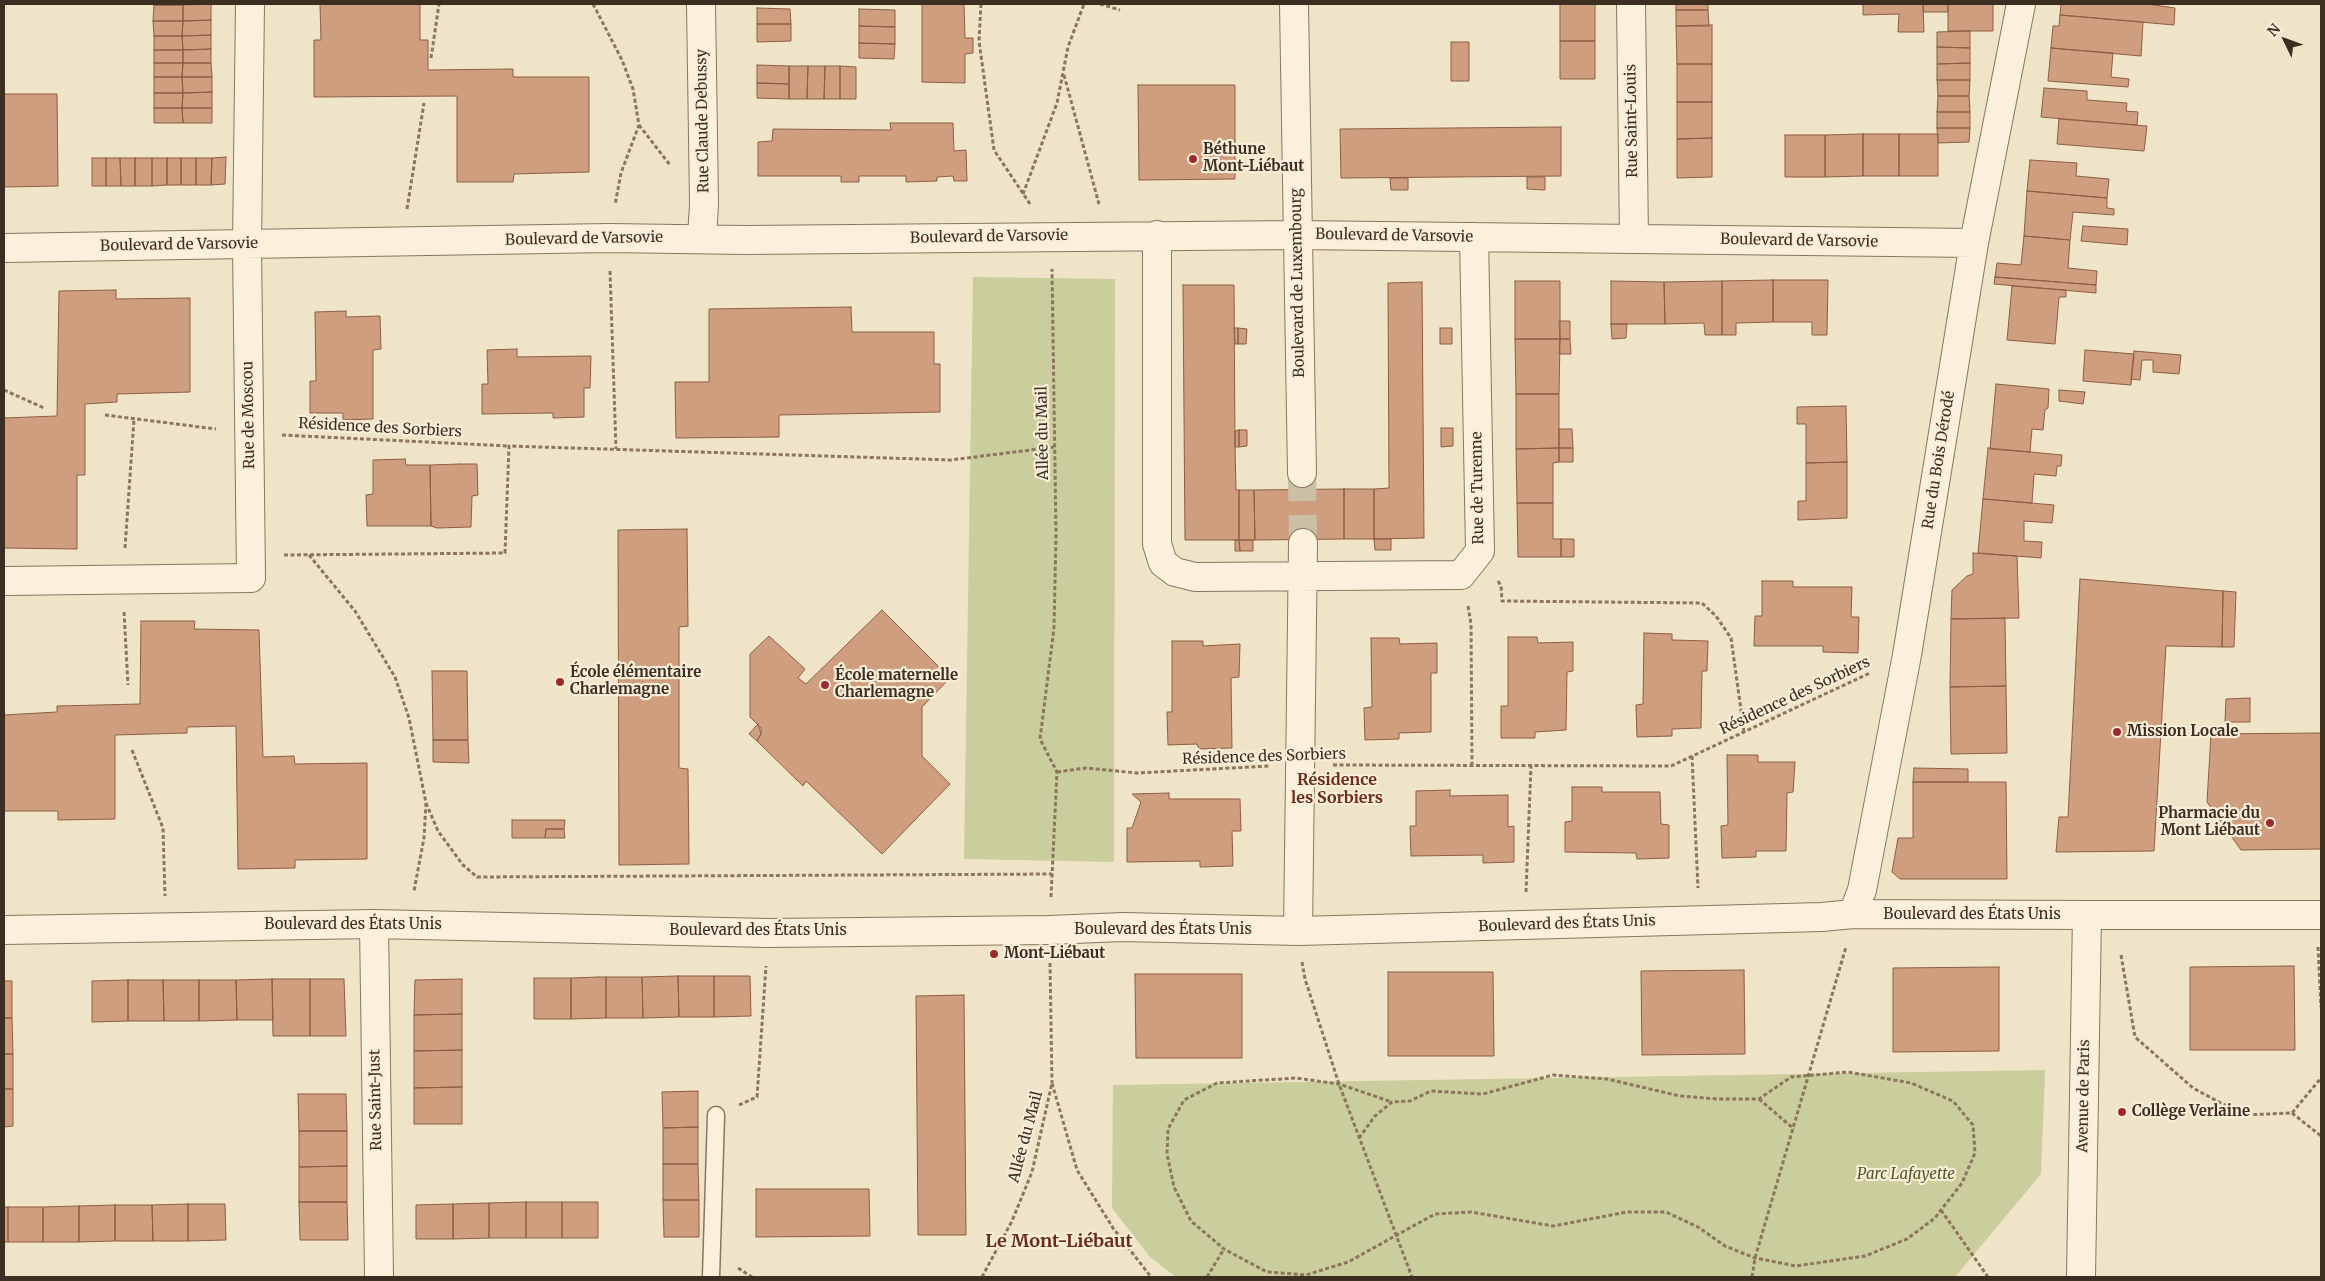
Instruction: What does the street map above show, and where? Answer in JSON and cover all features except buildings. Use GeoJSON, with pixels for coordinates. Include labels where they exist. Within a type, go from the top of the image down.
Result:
{"type":"FeatureCollection","features":[{"type":"Feature","properties":{"kind":"street","name":"Rue de Moscou"},"geometry":{"type":"LineString","coordinates":[[4,581],[251,578],[247,244],[250,4]]}},
{"type":"Feature","properties":{"kind":"street","name":"Rue Claude Debussy"},"geometry":{"type":"LineString","coordinates":[[701,4],[704,204],[702,238]]}},
{"type":"Feature","properties":{"kind":"street","name":"Boulevard de Luxembourg"},"geometry":{"type":"LineString","coordinates":[[1294,4],[1302,473]]}},
{"type":"Feature","properties":{"kind":"street","name":"Rue Saint-Louis"},"geometry":{"type":"LineString","coordinates":[[1631,4],[1634,238]]}},
{"type":"Feature","properties":{"kind":"street","name":"Rue du Bois Dérodé"},"geometry":{"type":"LineString","coordinates":[[1853,914],[1862,890],[1907,655],[1974,243],[2021,4]]}},
{"type":"Feature","properties":{"kind":"street","name":"Boulevard de Varsovie"},"geometry":{"type":"LineString","coordinates":[[4,248],[610,238],[745,240],[1297,235],[1974,243]]}},
{"type":"Feature","properties":{"kind":"street"},"geometry":{"type":"LineString","coordinates":[[1157,236],[1157,544],[1163,563],[1175,572],[1194,577],[1461,575]]}},
{"type":"Feature","properties":{"kind":"street","name":"Rue de Turenne"},"geometry":{"type":"LineString","coordinates":[[1461,575],[1480,550],[1474,237]]}},
{"type":"Feature","properties":{"kind":"street"},"geometry":{"type":"LineString","coordinates":[[1298,931],[1303,543]]}},
{"type":"Feature","properties":{"kind":"street","name":"Boulevard des États Unis"},"geometry":{"type":"LineString","coordinates":[[4,930],[166,926],[408,924],[768,933],[1049,930],[1123,927],[1298,931],[1822,917],[1853,914],[2318,915]]}},
{"type":"Feature","properties":{"kind":"street","name":"Avenue de Paris"},"geometry":{"type":"LineString","coordinates":[[2081,1277],[2087,915]]}},
{"type":"Feature","properties":{"kind":"street","name":"Rue Saint-Just"},"geometry":{"type":"LineString","coordinates":[[374,924],[379,1277]]}},
{"type":"Feature","properties":{"kind":"lane"},"geometry":{"type":"LineString","coordinates":[[711,1277],[716,1115]]}},
{"type":"Feature","properties":{"kind":"path"},"geometry":{"type":"LineString","coordinates":[[431,58],[439,4]]}},
{"type":"Feature","properties":{"kind":"path"},"geometry":{"type":"LineString","coordinates":[[593,4],[622,60],[633,89],[639,125],[621,173],[610,238],[616,449]]}},
{"type":"Feature","properties":{"kind":"path"},"geometry":{"type":"LineString","coordinates":[[981,4],[979,41],[994,150],[1051,236]]}},
{"type":"Feature","properties":{"kind":"path"},"geometry":{"type":"LineString","coordinates":[[1023,194],[1057,102],[1068,47],[1084,4]]}},
{"type":"Feature","properties":{"kind":"path"},"geometry":{"type":"LineString","coordinates":[[1100,4],[1120,10]]}},
{"type":"Feature","properties":{"kind":"path"},"geometry":{"type":"LineString","coordinates":[[1063,73],[1107,236]]}},
{"type":"Feature","properties":{"kind":"path"},"geometry":{"type":"LineString","coordinates":[[401,241],[424,103]]}},
{"type":"Feature","properties":{"kind":"path","name":"Allée du Mail"},"geometry":{"type":"LineString","coordinates":[[1051,236],[1054,628],[1040,740],[1057,772]]}},
{"type":"Feature","properties":{"kind":"path"},"geometry":{"type":"LineString","coordinates":[[4,390],[44,408]]}},
{"type":"Feature","properties":{"kind":"path","name":"Résidence des Sorbiers"},"geometry":{"type":"LineString","coordinates":[[105,415],[249,433],[509,446],[951,460],[1054,447]]}},
{"type":"Feature","properties":{"kind":"path"},"geometry":{"type":"LineString","coordinates":[[128,686],[122,579],[134,419]]}},
{"type":"Feature","properties":{"kind":"path"},"geometry":{"type":"LineString","coordinates":[[251,555],[505,553],[509,446]]}},
{"type":"Feature","properties":{"kind":"path"},"geometry":{"type":"LineString","coordinates":[[1480,550],[1501,586],[1502,601],[1702,603],[1716,616],[1732,638],[1744,732]]}},
{"type":"Feature","properties":{"kind":"path"},"geometry":{"type":"LineString","coordinates":[[308,555],[355,611],[395,677],[409,718],[426,803],[438,832],[463,865],[477,877],[1052,874],[1057,772]]}},
{"type":"Feature","properties":{"kind":"path"},"geometry":{"type":"LineString","coordinates":[[1461,575],[1472,624],[1472,765]]}},
{"type":"Feature","properties":{"kind":"path","name":"Résidence des Sorbiers"},"geometry":{"type":"LineString","coordinates":[[1057,772],[1086,768],[1137,774],[1301,765],[1671,766],[1907,655]]}},
{"type":"Feature","properties":{"kind":"path"},"geometry":{"type":"LineString","coordinates":[[132,750],[163,828],[166,926]]}},
{"type":"Feature","properties":{"kind":"path"},"geometry":{"type":"LineString","coordinates":[[1692,756],[1699,880],[1695,920]]}},
{"type":"Feature","properties":{"kind":"path"},"geometry":{"type":"LineString","coordinates":[[1525,925],[1531,766]]}},
{"type":"Feature","properties":{"kind":"path"},"geometry":{"type":"LineString","coordinates":[[408,924],[424,838],[426,803]]}},
{"type":"Feature","properties":{"kind":"path"},"geometry":{"type":"LineString","coordinates":[[1752,1277],[1755,1258],[1842,965],[1853,914]]}},
{"type":"Feature","properties":{"kind":"path"},"geometry":{"type":"LineString","coordinates":[[2118,915],[2122,956],[2135,1037],[2193,1088],[2244,1115],[2292,1113],[2321,1136]]}},
{"type":"Feature","properties":{"kind":"path"},"geometry":{"type":"LineString","coordinates":[[2318,915],[2321,1007]]}},
{"type":"Feature","properties":{"kind":"path","name":"Allée du Mail"},"geometry":{"type":"LineString","coordinates":[[982,1277],[1012,1221],[1032,1172],[1052,1083],[1049,930]]}},
{"type":"Feature","properties":{"kind":"path"},"geometry":{"type":"LineString","coordinates":[[1298,931],[1305,980],[1339,1084],[1412,1277]]}},
{"type":"Feature","properties":{"kind":"path"},"geometry":{"type":"LineString","coordinates":[[716,1115],[757,1097],[768,933]]}},
{"type":"Feature","properties":{"kind":"path"},"geometry":{"type":"LineString","coordinates":[[1848,1072],[1911,1083],[1953,1101],[1973,1125],[1975,1153],[1962,1183],[1935,1218],[1908,1239],[1865,1256],[1796,1266],[1755,1258],[1726,1246],[1698,1227],[1666,1212],[1627,1212],[1553,1226],[1471,1212],[1435,1214],[1348,1262],[1306,1275],[1267,1272],[1224,1249],[1191,1220],[1174,1187],[1167,1154],[1168,1129],[1184,1100],[1217,1083],[1296,1078],[1339,1084],[1392,1102],[1410,1101],[1431,1092],[1483,1094],[1553,1076],[1607,1079],[1680,1096],[1718,1099],[1759,1099],[1791,1077],[1810,1075],[1848,1072]]}},
{"type":"Feature","properties":{"kind":"path"},"geometry":{"type":"LineString","coordinates":[[2292,1113],[2321,1078]]}},
{"type":"Feature","properties":{"kind":"path","name":"Allée du Mail"},"geometry":{"type":"LineString","coordinates":[[1052,1083],[1077,1170],[1113,1228],[1151,1277]]}},
{"type":"Feature","properties":{"kind":"path"},"geometry":{"type":"LineString","coordinates":[[1759,1099],[1794,1129]]}},
{"type":"Feature","properties":{"kind":"path"},"geometry":{"type":"LineString","coordinates":[[1359,1138],[1375,1116],[1392,1102]]}},
{"type":"Feature","properties":{"kind":"path"},"geometry":{"type":"LineString","coordinates":[[1941,1210],[1988,1277]]}},
{"type":"Feature","properties":{"kind":"path"},"geometry":{"type":"LineString","coordinates":[[1207,1277],[1224,1249]]}},
{"type":"Feature","properties":{"kind":"green space"},"geometry":{"type":"Polygon","coordinates":[[[973,277],[1115,279],[1114,862],[964,859],[973,277]]]}},
{"type":"Feature","properties":{"kind":"green space","name":"Parc Lafayette"},"geometry":{"type":"Polygon","coordinates":[[[2045,1070],[2041,1174],[1955,1277],[1176,1277],[1150,1257],[1112,1208],[1113,1085],[2045,1070]]]}},
{"type":"Feature","properties":{"kind":"tunnel"},"geometry":{"type":"LineString","coordinates":[[1302,473],[1303,543]]}},
{"type":"Feature","properties":{"kind":"place","name":"Béthune Mont-Liébaut"},"geometry":{"type":"Point","coordinates":[1193,159]}},
{"type":"Feature","properties":{"kind":"place","name":"École élémentaire Charlemagne"},"geometry":{"type":"Point","coordinates":[560,682]}},
{"type":"Feature","properties":{"kind":"place","name":"École maternelle Charlemagne"},"geometry":{"type":"Point","coordinates":[825,685]}},
{"type":"Feature","properties":{"kind":"place","name":"Mission Locale"},"geometry":{"type":"Point","coordinates":[2117,732]}},
{"type":"Feature","properties":{"kind":"place","name":"Pharmacie du Mont Liébaut"},"geometry":{"type":"Point","coordinates":[2270,823]}},
{"type":"Feature","properties":{"kind":"place","name":"Mont-Liébaut"},"geometry":{"type":"Point","coordinates":[994,954]}},
{"type":"Feature","properties":{"kind":"place","name":"Collège Verlaine"},"geometry":{"type":"Point","coordinates":[2122,1112]}},
{"type":"Feature","properties":{"kind":"district","name":"Résidence les Sorbiers"},"geometry":{"type":"Point","coordinates":[1337,789]}},
{"type":"Feature","properties":{"kind":"district","name":"Le Mont-Liébaut"},"geometry":{"type":"Point","coordinates":[1059,1242]}}]}
